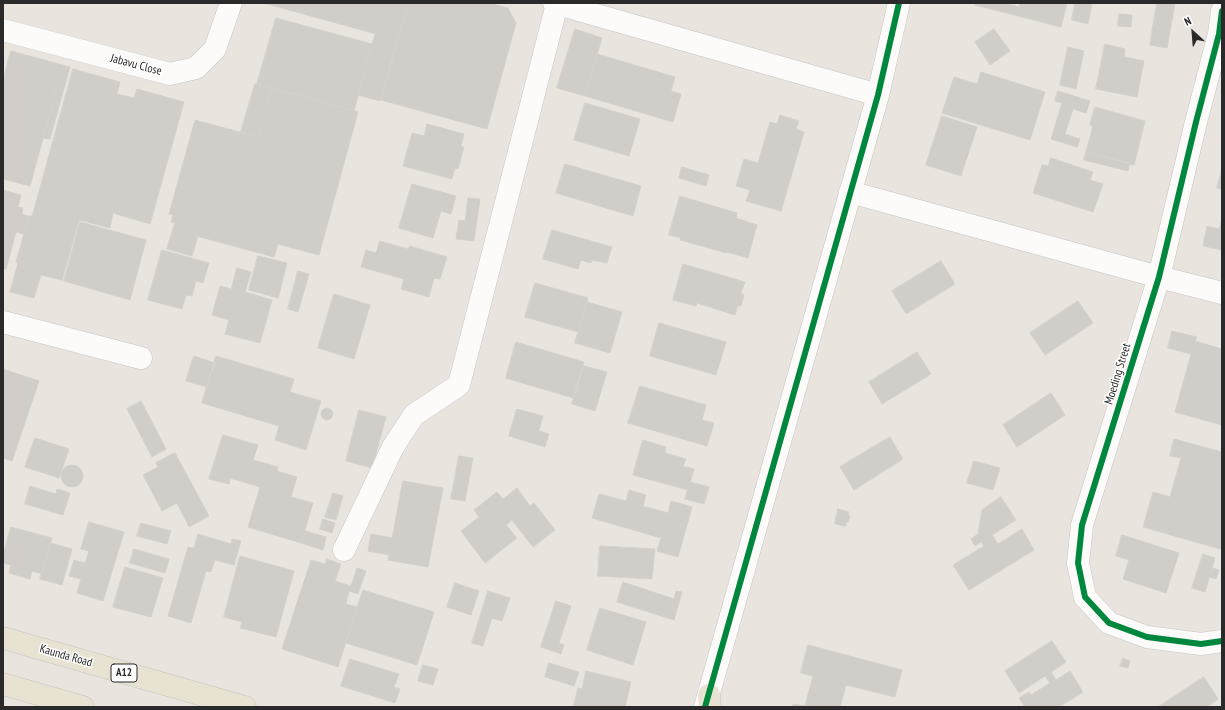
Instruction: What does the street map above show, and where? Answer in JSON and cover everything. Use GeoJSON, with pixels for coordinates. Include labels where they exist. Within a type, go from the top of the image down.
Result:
{"type":"FeatureCollection","features":[{"type":"Feature","properties":{"kind":"main road","name":"Kaunda Road"},"geometry":{"type":"LineString","coordinates":[[3,638],[245,707]]}},
{"type":"Feature","properties":{"kind":"main road"},"geometry":{"type":"LineString","coordinates":[[3,684],[83,707]]}},
{"type":"Feature","properties":{"kind":"street","name":"Jabavu Close"},"geometry":{"type":"LineString","coordinates":[[3,30],[170,74],[196,68],[215,49],[231,3]]}},
{"type":"Feature","properties":{"kind":"street"},"geometry":{"type":"LineString","coordinates":[[344,550],[393,447],[414,415],[459,385],[556,3],[878,95]]}},
{"type":"Feature","properties":{"kind":"street"},"geometry":{"type":"LineString","coordinates":[[708,703],[878,95],[899,3]]}},
{"type":"Feature","properties":{"kind":"street","name":"Moeding Street"},"geometry":{"type":"LineString","coordinates":[[1222,10],[1220,35],[1196,122],[1159,277],[1082,525],[1078,563],[1085,597],[1109,623],[1147,637],[1202,644],[1222,642]]}},
{"type":"Feature","properties":{"kind":"street"},"geometry":{"type":"LineString","coordinates":[[850,192],[1222,293]]}},
{"type":"Feature","properties":{"kind":"street"},"geometry":{"type":"LineString","coordinates":[[3,322],[141,358]]}},
{"type":"Feature","properties":{"kind":"building"},"geometry":{"type":"Polygon","coordinates":[[[264,3],[408,3],[380,101],[358,95],[375,34],[264,3]]]}},
{"type":"Feature","properties":{"kind":"building"},"geometry":{"type":"Polygon","coordinates":[[[408,3],[489,3],[508,8],[516,23],[487,129],[381,100],[408,3]]]}},
{"type":"Feature","properties":{"kind":"building"},"geometry":{"type":"Polygon","coordinates":[[[976,3],[1005,3],[1019,7],[1020,3],[1067,3],[1061,27],[975,5],[976,3]]]}},
{"type":"Feature","properties":{"kind":"building"},"geometry":{"type":"Polygon","coordinates":[[[1075,3],[1092,3],[1088,24],[1072,20],[1075,3]]]}},
{"type":"Feature","properties":{"kind":"building"},"geometry":{"type":"Polygon","coordinates":[[[1157,3],[1175,3],[1167,48],[1150,45],[1157,3]]]}},
{"type":"Feature","properties":{"kind":"building"},"geometry":{"type":"Polygon","coordinates":[[[1119,14],[1132,15],[1131,27],[1118,26],[1119,14]]]}},
{"type":"Feature","properties":{"kind":"building"},"geometry":{"type":"Polygon","coordinates":[[[276,18],[372,44],[354,111],[257,84],[276,18]]]}},
{"type":"Feature","properties":{"kind":"building"},"geometry":{"type":"Polygon","coordinates":[[[575,29],[602,38],[585,96],[557,88],[575,29]]]}},
{"type":"Feature","properties":{"kind":"building"},"geometry":{"type":"Polygon","coordinates":[[[994,29],[1010,51],[990,65],[975,42],[994,29]]]}},
{"type":"Feature","properties":{"kind":"building"},"geometry":{"type":"Polygon","coordinates":[[[1105,44],[1125,49],[1124,57],[1144,61],[1137,97],[1096,89],[1105,44]]]}},
{"type":"Feature","properties":{"kind":"building"},"geometry":{"type":"Polygon","coordinates":[[[1068,47],[1084,51],[1076,89],[1060,85],[1068,47]]]}},
{"type":"Feature","properties":{"kind":"building"},"geometry":{"type":"Polygon","coordinates":[[[11,51],[70,67],[50,139],[43,138],[59,80],[7,66],[11,51]]]}},
{"type":"Feature","properties":{"kind":"building"},"geometry":{"type":"Polygon","coordinates":[[[597,54],[675,77],[671,91],[681,94],[673,122],[585,96],[597,54]]]}},
{"type":"Feature","properties":{"kind":"building"},"geometry":{"type":"Polygon","coordinates":[[[7,66],[59,80],[30,186],[3,179],[3,81],[7,66]]]}},
{"type":"Feature","properties":{"kind":"building"},"geometry":{"type":"Polygon","coordinates":[[[73,69],[120,82],[117,94],[134,98],[137,89],[184,102],[150,224],[113,213],[110,228],[79,220],[62,280],[41,275],[34,298],[10,292],[18,263],[16,262],[29,216],[32,216],[73,69]]]}},
{"type":"Feature","properties":{"kind":"building"},"geometry":{"type":"Polygon","coordinates":[[[981,72],[1045,92],[1030,140],[942,113],[954,77],[977,84],[981,72]]]}},
{"type":"Feature","properties":{"kind":"building"},"geometry":{"type":"Polygon","coordinates":[[[255,84],[272,88],[258,137],[241,132],[255,84]]]}},
{"type":"Feature","properties":{"kind":"building"},"geometry":{"type":"Polygon","coordinates":[[[272,88],[358,112],[319,255],[278,244],[274,257],[189,234],[192,227],[171,222],[173,215],[169,214],[195,120],[258,137],[272,88]]]}},
{"type":"Feature","properties":{"kind":"building"},"geometry":{"type":"Polygon","coordinates":[[[1058,91],[1090,101],[1086,113],[1073,109],[1065,134],[1080,139],[1077,147],[1051,139],[1062,103],[1055,101],[1058,91]]]}},
{"type":"Feature","properties":{"kind":"building"},"geometry":{"type":"Polygon","coordinates":[[[585,103],[640,119],[629,156],[574,140],[585,103]]]}},
{"type":"Feature","properties":{"kind":"building"},"geometry":{"type":"Polygon","coordinates":[[[1095,107],[1145,121],[1134,165],[1086,152],[1093,126],[1090,125],[1095,107]]]}},
{"type":"Feature","properties":{"kind":"building"},"geometry":{"type":"Polygon","coordinates":[[[780,115],[799,121],[796,129],[804,132],[781,211],[746,201],[750,190],[736,186],[744,159],[758,163],[770,122],[777,124],[780,115]]]}},
{"type":"Feature","properties":{"kind":"building"},"geometry":{"type":"Polygon","coordinates":[[[942,116],[977,127],[961,176],[926,165],[942,116]]]}},
{"type":"Feature","properties":{"kind":"building"},"geometry":{"type":"Polygon","coordinates":[[[427,124],[464,134],[461,146],[464,147],[458,169],[455,168],[452,179],[403,166],[412,133],[424,136],[427,124]]]}},
{"type":"Feature","properties":{"kind":"building"},"geometry":{"type":"Polygon","coordinates":[[[1086,152],[1130,163],[1128,171],[1084,160],[1086,152]]]}},
{"type":"Feature","properties":{"kind":"building"},"geometry":{"type":"Polygon","coordinates":[[[1051,158],[1093,172],[1090,180],[1103,184],[1093,212],[1033,193],[1042,165],[1048,166],[1051,158]]]}},
{"type":"Feature","properties":{"kind":"building"},"geometry":{"type":"Polygon","coordinates":[[[565,164],[641,186],[633,216],[556,193],[565,164]]]}},
{"type":"Feature","properties":{"kind":"building"},"geometry":{"type":"Polygon","coordinates":[[[682,167],[709,175],[706,186],[679,178],[682,167]]]}},
{"type":"Feature","properties":{"kind":"building"},"geometry":{"type":"Polygon","coordinates":[[[1222,169],[1222,189],[1217,188],[1222,169]]]}},
{"type":"Feature","properties":{"kind":"building"},"geometry":{"type":"Polygon","coordinates":[[[412,184],[456,196],[451,214],[441,211],[433,238],[399,228],[412,184]]]}},
{"type":"Feature","properties":{"kind":"building"},"geometry":{"type":"Polygon","coordinates":[[[3,190],[21,195],[18,207],[23,208],[22,214],[29,216],[24,234],[16,232],[6,269],[3,268],[3,190]]]}},
{"type":"Feature","properties":{"kind":"building"},"geometry":{"type":"Polygon","coordinates":[[[680,196],[737,213],[736,218],[757,225],[748,258],[680,240],[681,238],[669,235],[680,196]]]}},
{"type":"Feature","properties":{"kind":"building"},"geometry":{"type":"Polygon","coordinates":[[[468,198],[480,199],[474,241],[456,239],[459,220],[465,221],[468,198]]]}},
{"type":"Feature","properties":{"kind":"building"},"geometry":{"type":"Polygon","coordinates":[[[1222,219],[1222,250],[1203,246],[1207,226],[1219,229],[1222,219]]]}},
{"type":"Feature","properties":{"kind":"building"},"geometry":{"type":"Polygon","coordinates":[[[80,222],[146,240],[130,300],[64,281],[80,222]]]}},
{"type":"Feature","properties":{"kind":"building"},"geometry":{"type":"Polygon","coordinates":[[[175,223],[192,227],[189,234],[198,236],[192,256],[167,249],[175,223]]]}},
{"type":"Feature","properties":{"kind":"building"},"geometry":{"type":"Polygon","coordinates":[[[552,230],[612,247],[607,263],[592,260],[591,263],[581,260],[578,269],[543,259],[552,230]]]}},
{"type":"Feature","properties":{"kind":"building"},"geometry":{"type":"Polygon","coordinates":[[[380,241],[408,249],[410,246],[447,257],[440,279],[434,278],[429,297],[401,289],[404,279],[361,267],[366,250],[376,253],[380,241]]]}},
{"type":"Feature","properties":{"kind":"building"},"geometry":{"type":"Polygon","coordinates":[[[162,250],[209,263],[203,283],[196,281],[192,296],[186,295],[182,309],[148,300],[162,250]]]}},
{"type":"Feature","properties":{"kind":"building"},"geometry":{"type":"Polygon","coordinates":[[[258,256],[287,263],[278,298],[249,290],[258,256]]]}},
{"type":"Feature","properties":{"kind":"building"},"geometry":{"type":"Polygon","coordinates":[[[941,261],[955,284],[906,314],[892,291],[941,261]]]}},
{"type":"Feature","properties":{"kind":"building"},"geometry":{"type":"Polygon","coordinates":[[[683,264],[745,282],[741,293],[744,295],[741,306],[738,305],[735,315],[697,303],[696,306],[673,300],[683,264]]]}},
{"type":"Feature","properties":{"kind":"building"},"geometry":{"type":"Polygon","coordinates":[[[237,268],[251,272],[245,292],[272,300],[260,343],[225,334],[229,320],[212,315],[220,286],[231,289],[237,268]]]}},
{"type":"Feature","properties":{"kind":"building"},"geometry":{"type":"Polygon","coordinates":[[[298,271],[309,274],[298,312],[288,309],[298,271]]]}},
{"type":"Feature","properties":{"kind":"building"},"geometry":{"type":"Polygon","coordinates":[[[535,283],[588,298],[578,332],[525,317],[535,283]]]}},
{"type":"Feature","properties":{"kind":"building"},"geometry":{"type":"Polygon","coordinates":[[[334,294],[370,305],[354,359],[318,348],[334,294]]]}},
{"type":"Feature","properties":{"kind":"building"},"geometry":{"type":"Polygon","coordinates":[[[1078,301],[1093,323],[1045,355],[1030,333],[1078,301]]]}},
{"type":"Feature","properties":{"kind":"building"},"geometry":{"type":"Polygon","coordinates":[[[587,302],[622,312],[610,353],[575,343],[587,302]]]}},
{"type":"Feature","properties":{"kind":"building"},"geometry":{"type":"Polygon","coordinates":[[[659,323],[726,342],[716,375],[650,356],[659,323]]]}},
{"type":"Feature","properties":{"kind":"building"},"geometry":{"type":"Polygon","coordinates":[[[1172,331],[1197,337],[1195,341],[1222,349],[1222,425],[1175,412],[1191,354],[1168,348],[1172,331]]]}},
{"type":"Feature","properties":{"kind":"building"},"geometry":{"type":"Polygon","coordinates":[[[516,342],[584,362],[573,398],[506,378],[516,342]]]}},
{"type":"Feature","properties":{"kind":"building"},"geometry":{"type":"Polygon","coordinates":[[[917,352],[931,374],[882,404],[869,382],[917,352]]]}},
{"type":"Feature","properties":{"kind":"building"},"geometry":{"type":"Polygon","coordinates":[[[194,356],[215,363],[207,387],[186,381],[194,356]]]}},
{"type":"Feature","properties":{"kind":"building"},"geometry":{"type":"Polygon","coordinates":[[[216,356],[294,379],[290,392],[321,401],[306,450],[275,440],[279,426],[202,403],[216,356]]]}},
{"type":"Feature","properties":{"kind":"building"},"geometry":{"type":"Polygon","coordinates":[[[584,366],[607,372],[595,411],[572,404],[584,366]]]}},
{"type":"Feature","properties":{"kind":"building"},"geometry":{"type":"Polygon","coordinates":[[[3,369],[39,381],[12,461],[3,458],[3,369]]]}},
{"type":"Feature","properties":{"kind":"building"},"geometry":{"type":"Polygon","coordinates":[[[640,386],[706,405],[702,420],[714,423],[707,446],[628,423],[640,386]]]}},
{"type":"Feature","properties":{"kind":"building"},"geometry":{"type":"Polygon","coordinates":[[[1051,393],[1065,415],[1017,447],[1003,425],[1051,393]]]}},
{"type":"Feature","properties":{"kind":"building"},"geometry":{"type":"Polygon","coordinates":[[[141,401],[166,449],[152,457],[127,409],[141,401]]]}},
{"type":"Feature","properties":{"kind":"building"},"geometry":{"type":"Polygon","coordinates":[[[329,408],[332,409],[332,419],[325,420],[322,419],[321,412],[322,409],[329,408]]]}},
{"type":"Feature","properties":{"kind":"building"},"geometry":{"type":"Polygon","coordinates":[[[517,409],[543,416],[539,431],[549,434],[545,447],[509,436],[517,409]]]}},
{"type":"Feature","properties":{"kind":"building"},"geometry":{"type":"Polygon","coordinates":[[[359,410],[386,417],[372,468],[346,461],[359,410]]]}},
{"type":"Feature","properties":{"kind":"building"},"geometry":{"type":"Polygon","coordinates":[[[223,435],[258,445],[253,460],[278,467],[277,471],[297,477],[291,497],[313,503],[301,543],[248,527],[260,487],[230,478],[229,484],[209,479],[223,435]]]}},
{"type":"Feature","properties":{"kind":"building"},"geometry":{"type":"Polygon","coordinates":[[[890,437],[903,459],[854,490],[840,467],[890,437]]]}},
{"type":"Feature","properties":{"kind":"building"},"geometry":{"type":"Polygon","coordinates":[[[35,438],[69,449],[59,478],[25,467],[35,438]]]}},
{"type":"Feature","properties":{"kind":"building"},"geometry":{"type":"Polygon","coordinates":[[[1174,439],[1222,452],[1222,542],[1220,549],[1143,527],[1153,492],[1170,497],[1181,458],[1170,456],[1174,439]]]}},
{"type":"Feature","properties":{"kind":"building"},"geometry":{"type":"Polygon","coordinates":[[[643,440],[666,447],[665,453],[686,459],[683,466],[694,469],[688,490],[633,475],[643,440]]]}},
{"type":"Feature","properties":{"kind":"building"},"geometry":{"type":"Polygon","coordinates":[[[175,453],[209,516],[189,527],[177,503],[162,511],[143,475],[158,467],[156,463],[175,453]]]}},
{"type":"Feature","properties":{"kind":"building"},"geometry":{"type":"Polygon","coordinates":[[[459,456],[473,458],[465,501],[451,499],[459,456]]]}},
{"type":"Feature","properties":{"kind":"building"},"geometry":{"type":"Polygon","coordinates":[[[974,461],[1000,468],[993,490],[967,483],[974,461]]]}},
{"type":"Feature","properties":{"kind":"building"},"geometry":{"type":"Polygon","coordinates":[[[72,465],[80,468],[83,476],[80,484],[72,487],[64,484],[61,476],[64,468],[72,465]]]}},
{"type":"Feature","properties":{"kind":"building"},"geometry":{"type":"Polygon","coordinates":[[[403,481],[443,488],[428,567],[388,560],[389,555],[368,551],[371,534],[392,538],[403,481]]]}},
{"type":"Feature","properties":{"kind":"building"},"geometry":{"type":"Polygon","coordinates":[[[690,482],[709,487],[704,504],[685,499],[690,482]]]}},
{"type":"Feature","properties":{"kind":"building"},"geometry":{"type":"Polygon","coordinates":[[[30,486],[56,494],[57,489],[70,493],[63,515],[25,504],[30,486]]]}},
{"type":"Feature","properties":{"kind":"building"},"geometry":{"type":"Polygon","coordinates":[[[517,488],[530,506],[534,503],[555,530],[533,547],[512,520],[506,525],[517,538],[485,563],[461,531],[479,517],[474,510],[497,492],[503,499],[517,488]]]}},
{"type":"Feature","properties":{"kind":"building"},"geometry":{"type":"Polygon","coordinates":[[[629,490],[646,495],[643,506],[668,513],[671,501],[692,507],[678,557],[657,551],[661,538],[592,518],[599,494],[626,501],[629,490]]]}},
{"type":"Feature","properties":{"kind":"building"},"geometry":{"type":"Polygon","coordinates":[[[333,493],[343,496],[336,520],[325,517],[333,493]]]}},
{"type":"Feature","properties":{"kind":"building"},"geometry":{"type":"Polygon","coordinates":[[[1001,497],[1016,520],[992,535],[998,544],[1022,529],[1034,550],[969,590],[953,565],[984,546],[981,542],[975,546],[971,539],[978,534],[982,510],[1001,497]]]}},
{"type":"Feature","properties":{"kind":"building"},"geometry":{"type":"Polygon","coordinates":[[[838,509],[849,512],[848,516],[850,516],[848,522],[846,522],[846,526],[835,524],[838,509]]]}},
{"type":"Feature","properties":{"kind":"building"},"geometry":{"type":"Polygon","coordinates":[[[323,519],[335,523],[332,533],[320,529],[323,519]]]}},
{"type":"Feature","properties":{"kind":"building"},"geometry":{"type":"Polygon","coordinates":[[[89,522],[124,532],[103,601],[77,593],[81,579],[69,576],[74,560],[85,563],[89,551],[81,549],[89,522]]]}},
{"type":"Feature","properties":{"kind":"building"},"geometry":{"type":"Polygon","coordinates":[[[141,523],[171,531],[167,544],[137,536],[141,523]]]}},
{"type":"Feature","properties":{"kind":"building"},"geometry":{"type":"Polygon","coordinates":[[[11,527],[52,538],[42,574],[32,571],[30,579],[9,573],[11,565],[3,563],[3,555],[11,527]]]}},
{"type":"Feature","properties":{"kind":"building"},"geometry":{"type":"Polygon","coordinates":[[[305,531],[326,537],[323,550],[301,543],[305,531]]]}},
{"type":"Feature","properties":{"kind":"building"},"geometry":{"type":"Polygon","coordinates":[[[198,534],[231,544],[232,539],[241,541],[234,565],[215,560],[211,572],[206,571],[191,623],[168,616],[188,547],[194,548],[198,534]]]}},
{"type":"Feature","properties":{"kind":"building"},"geometry":{"type":"Polygon","coordinates":[[[1122,535],[1179,553],[1166,593],[1123,579],[1129,560],[1116,556],[1122,535]]]}},
{"type":"Feature","properties":{"kind":"building"},"geometry":{"type":"Polygon","coordinates":[[[51,543],[72,549],[62,585],[40,579],[51,543]]]}},
{"type":"Feature","properties":{"kind":"building"},"geometry":{"type":"Polygon","coordinates":[[[600,546],[655,549],[652,579],[598,576],[600,546]]]}},
{"type":"Feature","properties":{"kind":"building"},"geometry":{"type":"Polygon","coordinates":[[[134,549],[169,559],[165,573],[130,563],[134,549]]]}},
{"type":"Feature","properties":{"kind":"building"},"geometry":{"type":"Polygon","coordinates":[[[1203,554],[1215,558],[1205,592],[1192,588],[1203,554]]]}},
{"type":"Feature","properties":{"kind":"building"},"geometry":{"type":"Polygon","coordinates":[[[240,556],[294,571],[276,637],[240,628],[242,622],[224,617],[240,556]]]}},
{"type":"Feature","properties":{"kind":"building"},"geometry":{"type":"Polygon","coordinates":[[[327,559],[341,564],[335,581],[351,586],[357,568],[366,571],[358,594],[349,591],[346,604],[357,607],[338,667],[282,649],[311,560],[325,564],[327,559]]]}},
{"type":"Feature","properties":{"kind":"building"},"geometry":{"type":"Polygon","coordinates":[[[125,567],[163,578],[151,617],[113,607],[125,567]]]}},
{"type":"Feature","properties":{"kind":"building"},"geometry":{"type":"Polygon","coordinates":[[[1213,568],[1219,570],[1216,579],[1209,577],[1213,568]]]}},
{"type":"Feature","properties":{"kind":"building"},"geometry":{"type":"Polygon","coordinates":[[[623,582],[674,599],[676,591],[682,592],[674,620],[617,602],[623,582]]]}},
{"type":"Feature","properties":{"kind":"building"},"geometry":{"type":"Polygon","coordinates":[[[455,583],[479,591],[471,615],[447,607],[455,583]]]}},
{"type":"Feature","properties":{"kind":"building"},"geometry":{"type":"Polygon","coordinates":[[[363,590],[434,612],[417,665],[346,643],[363,590]]]}},
{"type":"Feature","properties":{"kind":"building"},"geometry":{"type":"Polygon","coordinates":[[[488,591],[510,598],[502,621],[492,618],[483,646],[472,643],[488,591]]]}},
{"type":"Feature","properties":{"kind":"building"},"geometry":{"type":"Polygon","coordinates":[[[556,601],[571,606],[559,643],[564,645],[561,654],[541,647],[556,601]]]}},
{"type":"Feature","properties":{"kind":"building"},"geometry":{"type":"Polygon","coordinates":[[[600,608],[646,622],[633,665],[587,650],[600,608]]]}},
{"type":"Feature","properties":{"kind":"building"},"geometry":{"type":"Polygon","coordinates":[[[1052,641],[1066,662],[1051,672],[1056,680],[1070,671],[1083,692],[1059,707],[1025,707],[1019,698],[1029,692],[1031,695],[1050,683],[1045,676],[1019,693],[1005,671],[1052,641]]]}},
{"type":"Feature","properties":{"kind":"building"},"geometry":{"type":"Polygon","coordinates":[[[808,645],[902,670],[895,697],[846,685],[840,707],[793,707],[793,704],[805,706],[813,676],[801,673],[808,645]]]}},
{"type":"Feature","properties":{"kind":"building"},"geometry":{"type":"Polygon","coordinates":[[[1123,658],[1130,661],[1128,668],[1120,666],[1123,658]]]}},
{"type":"Feature","properties":{"kind":"building"},"geometry":{"type":"Polygon","coordinates":[[[350,659],[399,674],[394,687],[400,689],[395,703],[341,686],[350,659]]]}},
{"type":"Feature","properties":{"kind":"building"},"geometry":{"type":"Polygon","coordinates":[[[549,663],[579,672],[574,686],[545,677],[549,663]]]}},
{"type":"Feature","properties":{"kind":"building"},"geometry":{"type":"Polygon","coordinates":[[[423,665],[438,669],[433,685],[418,681],[423,665]]]}},
{"type":"Feature","properties":{"kind":"building"},"geometry":{"type":"Polygon","coordinates":[[[586,671],[631,682],[625,707],[573,707],[578,688],[582,689],[586,671]]]}},
{"type":"Feature","properties":{"kind":"building"},"geometry":{"type":"Polygon","coordinates":[[[1204,677],[1218,699],[1207,707],[1158,707],[1204,677]]]}},
{"type":"Feature","properties":{"kind":"cycle path"},"geometry":{"type":"LineString","coordinates":[[705,707],[878,95],[899,3]]}},
{"type":"Feature","properties":{"kind":"cycle path"},"geometry":{"type":"LineString","coordinates":[[1222,11],[1219,34],[1196,122],[1159,277],[1082,525],[1078,563],[1085,597],[1109,623],[1147,637],[1201,644],[1222,641]]}}]}
